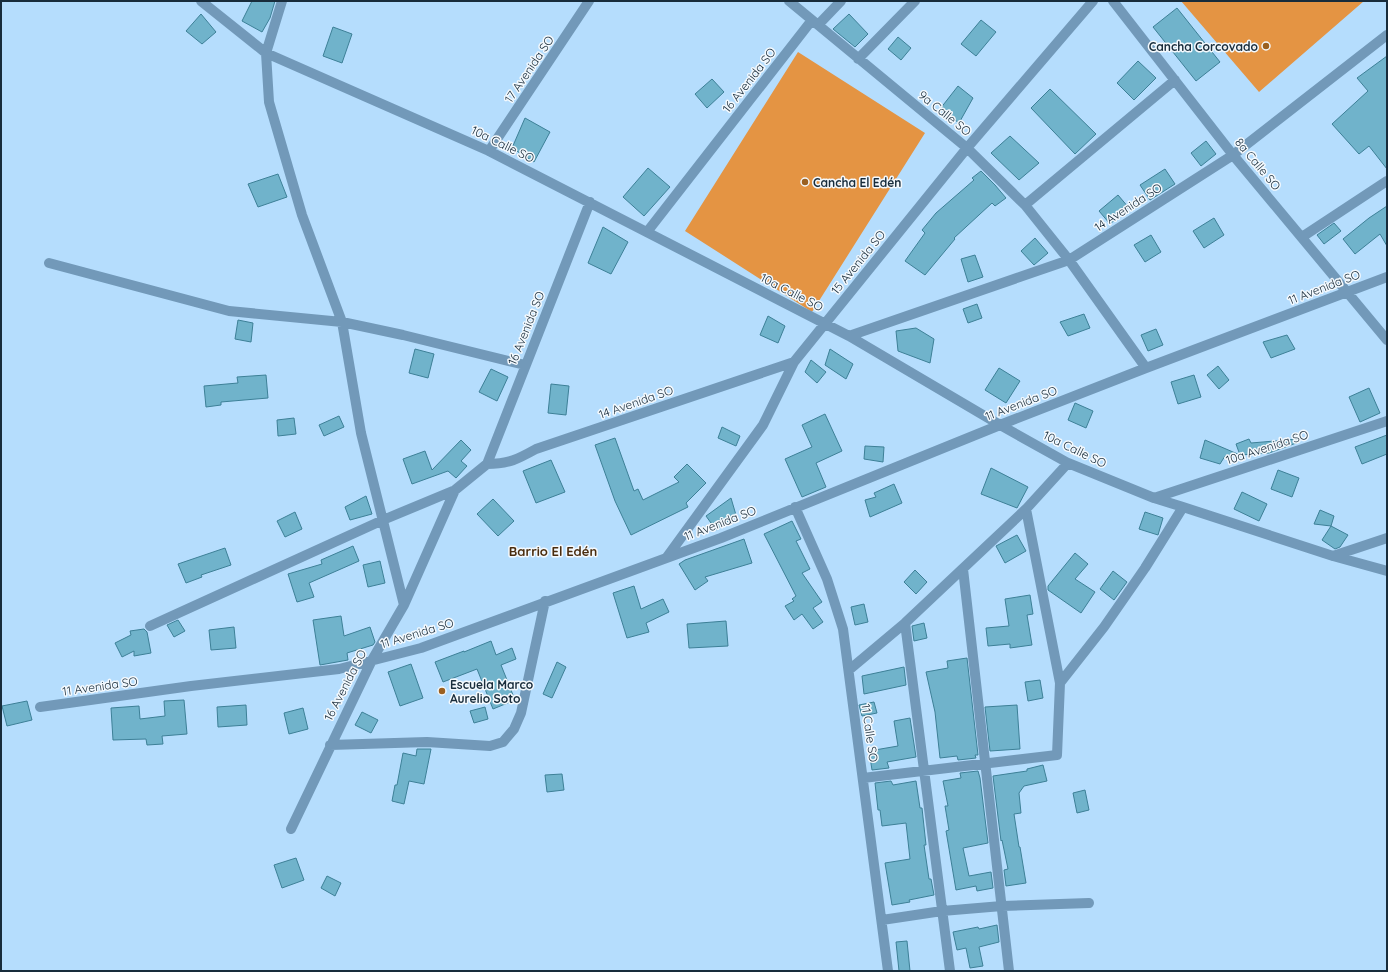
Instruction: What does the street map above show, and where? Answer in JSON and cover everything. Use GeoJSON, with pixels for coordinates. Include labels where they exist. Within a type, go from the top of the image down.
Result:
{"type":"FeatureCollection","features":[{"type":"Feature","properties":{"kind":"street","name":"10a Calle SO"},"geometry":{"type":"LineString","coordinates":[[201,1],[266,53],[489,151],[590,202],[849,336],[1000,425],[1068,463],[1154,498],[1333,556],[1387,571]]}},
{"type":"Feature","properties":{"kind":"street"},"geometry":{"type":"LineString","coordinates":[[282,1],[266,53],[269,102],[302,215],[342,322],[361,433],[404,605]]}},
{"type":"Feature","properties":{"kind":"street","name":"17 Avenida SO"},"geometry":{"type":"LineString","coordinates":[[489,151],[589,1]]}},
{"type":"Feature","properties":{"kind":"street","name":"9a Calle SO"},"geometry":{"type":"LineString","coordinates":[[789,1],[967,148],[1025,205],[1069,260],[1146,368]]}},
{"type":"Feature","properties":{"kind":"street","name":"16 Avenida SO"},"geometry":{"type":"LineString","coordinates":[[647,232],[815,23],[841,1]]}},
{"type":"Feature","properties":{"kind":"street"},"geometry":{"type":"LineString","coordinates":[[858,59],[915,1]]}},
{"type":"Feature","properties":{"kind":"street","name":"15 Avenida SO"},"geometry":{"type":"LineString","coordinates":[[667,557],[763,425],[794,362],[967,148],[1093,1]]}},
{"type":"Feature","properties":{"kind":"street","name":"8a Calle SO"},"geometry":{"type":"LineString","coordinates":[[1113,1],[1233,155],[1387,340]]}},
{"type":"Feature","properties":{"kind":"street","name":"14 Avenida SO"},"geometry":{"type":"LineString","coordinates":[[849,336],[1069,260],[1233,155],[1387,35]]}},
{"type":"Feature","properties":{"kind":"street"},"geometry":{"type":"LineString","coordinates":[[1025,205],[1175,80]]}},
{"type":"Feature","properties":{"kind":"street"},"geometry":{"type":"LineString","coordinates":[[1302,237],[1387,181]]}},
{"type":"Feature","properties":{"kind":"street","name":"16 Avenida SO"},"geometry":{"type":"LineString","coordinates":[[487,464],[590,202]]}},
{"type":"Feature","properties":{"kind":"street"},"geometry":{"type":"LineString","coordinates":[[49,263],[229,311],[342,322],[403,335],[525,365]]}},
{"type":"Feature","properties":{"kind":"street","name":"11 Avenida SO"},"geometry":{"type":"LineString","coordinates":[[40,707],[191,686],[339,670],[421,648],[545,601],[720,538],[1000,425],[1387,277]]}},
{"type":"Feature","properties":{"kind":"street","name":"14 Avenida SO"},"geometry":{"type":"LineString","coordinates":[[487,464],[500,464],[516,460],[536,450],[794,362]]}},
{"type":"Feature","properties":{"kind":"street","name":"10a Avenida SO"},"geometry":{"type":"LineString","coordinates":[[1154,498],[1387,421]]}},
{"type":"Feature","properties":{"kind":"street"},"geometry":{"type":"LineString","coordinates":[[848,670],[905,623],[963,569],[1026,509],[1068,463]]}},
{"type":"Feature","properties":{"kind":"street"},"geometry":{"type":"LineString","coordinates":[[150,626],[383,520],[455,490],[487,464]]}},
{"type":"Feature","properties":{"kind":"street","name":"16 Avenida SO"},"geometry":{"type":"LineString","coordinates":[[291,829],[372,660],[404,605],[455,490]]}},
{"type":"Feature","properties":{"kind":"street","name":"11 Calle SO"},"geometry":{"type":"LineString","coordinates":[[795,507],[827,579],[843,629],[888,971]]}},
{"type":"Feature","properties":{"kind":"street"},"geometry":{"type":"LineString","coordinates":[[1060,683],[1109,620],[1145,568],[1183,507]]}},
{"type":"Feature","properties":{"kind":"street"},"geometry":{"type":"LineString","coordinates":[[863,778],[924,772],[1057,755],[1060,683],[1026,509]]}},
{"type":"Feature","properties":{"kind":"street"},"geometry":{"type":"LineString","coordinates":[[1333,556],[1387,538]]}},
{"type":"Feature","properties":{"kind":"street"},"geometry":{"type":"LineString","coordinates":[[963,569],[1009,971]]}},
{"type":"Feature","properties":{"kind":"street"},"geometry":{"type":"LineString","coordinates":[[330,745],[427,742],[490,746],[503,742],[514,729],[521,713],[545,601]]}},
{"type":"Feature","properties":{"kind":"street"},"geometry":{"type":"LineString","coordinates":[[905,623],[950,971]]}},
{"type":"Feature","properties":{"kind":"street"},"geometry":{"type":"LineString","coordinates":[[882,920],[942,911],[1002,906],[1089,903]]}},
{"type":"Feature","properties":{"kind":"shaded area","name":"Cancha Corcovado"},"geometry":{"type":"Polygon","coordinates":[[[1181,1],[1364,1],[1259,92],[1181,1]]]}},
{"type":"Feature","properties":{"kind":"shaded area","name":"Cancha El Edén"},"geometry":{"type":"Polygon","coordinates":[[[798,52],[925,133],[812,312],[685,231],[798,52]]]}},
{"type":"Feature","properties":{"kind":"building"},"geometry":{"type":"Polygon","coordinates":[[[252,1],[275,1],[270,18],[262,32],[242,21],[252,1]]]}},
{"type":"Feature","properties":{"kind":"building"},"geometry":{"type":"Polygon","coordinates":[[[1177,8],[1220,62],[1196,81],[1153,27],[1177,8]]]}},
{"type":"Feature","properties":{"kind":"building"},"geometry":{"type":"Polygon","coordinates":[[[201,14],[216,32],[202,44],[186,31],[201,14]]]}},
{"type":"Feature","properties":{"kind":"building"},"geometry":{"type":"Polygon","coordinates":[[[849,14],[868,34],[855,47],[833,29],[849,14]]]}},
{"type":"Feature","properties":{"kind":"building"},"geometry":{"type":"Polygon","coordinates":[[[981,20],[996,32],[976,56],[961,44],[981,20]]]}},
{"type":"Feature","properties":{"kind":"building"},"geometry":{"type":"Polygon","coordinates":[[[333,27],[352,34],[342,63],[323,56],[333,27]]]}},
{"type":"Feature","properties":{"kind":"building"},"geometry":{"type":"Polygon","coordinates":[[[898,37],[911,48],[901,60],[888,49],[898,37]]]}},
{"type":"Feature","properties":{"kind":"building"},"geometry":{"type":"Polygon","coordinates":[[[1387,56],[1387,169],[1369,146],[1359,154],[1332,124],[1368,91],[1357,78],[1387,56]]]}},
{"type":"Feature","properties":{"kind":"building"},"geometry":{"type":"Polygon","coordinates":[[[1138,61],[1156,78],[1134,100],[1117,83],[1138,61]]]}},
{"type":"Feature","properties":{"kind":"building"},"geometry":{"type":"Polygon","coordinates":[[[712,79],[724,92],[707,108],[695,94],[712,79]]]}},
{"type":"Feature","properties":{"kind":"building"},"geometry":{"type":"Polygon","coordinates":[[[958,86],[973,98],[959,123],[940,109],[958,86]]]}},
{"type":"Feature","properties":{"kind":"building"},"geometry":{"type":"Polygon","coordinates":[[[1050,89],[1096,134],[1075,154],[1031,108],[1050,89]]]}},
{"type":"Feature","properties":{"kind":"building"},"geometry":{"type":"Polygon","coordinates":[[[525,118],[550,132],[534,162],[512,148],[525,118]]]}},
{"type":"Feature","properties":{"kind":"building"},"geometry":{"type":"Polygon","coordinates":[[[1010,136],[1039,163],[1019,180],[991,153],[1010,136]]]}},
{"type":"Feature","properties":{"kind":"building"},"geometry":{"type":"Polygon","coordinates":[[[1206,141],[1216,154],[1201,166],[1191,153],[1206,141]]]}},
{"type":"Feature","properties":{"kind":"building"},"geometry":{"type":"Polygon","coordinates":[[[648,168],[670,187],[644,216],[623,197],[648,168]]]}},
{"type":"Feature","properties":{"kind":"building"},"geometry":{"type":"Polygon","coordinates":[[[1165,169],[1175,184],[1150,200],[1140,185],[1165,169]]]}},
{"type":"Feature","properties":{"kind":"building"},"geometry":{"type":"Polygon","coordinates":[[[981,171],[1006,198],[995,206],[992,203],[954,238],[955,239],[925,275],[905,261],[925,233],[922,230],[936,213],[974,180],[972,178],[981,171]]]}},
{"type":"Feature","properties":{"kind":"building"},"geometry":{"type":"Polygon","coordinates":[[[278,174],[287,197],[258,207],[248,184],[278,174]]]}},
{"type":"Feature","properties":{"kind":"building"},"geometry":{"type":"Polygon","coordinates":[[[1118,195],[1129,208],[1110,224],[1099,211],[1118,195]]]}},
{"type":"Feature","properties":{"kind":"building"},"geometry":{"type":"Polygon","coordinates":[[[1387,206],[1387,246],[1380,234],[1355,254],[1343,239],[1369,218],[1387,206]]]}},
{"type":"Feature","properties":{"kind":"building"},"geometry":{"type":"Polygon","coordinates":[[[1214,218],[1224,235],[1204,248],[1193,231],[1214,218]]]}},
{"type":"Feature","properties":{"kind":"building"},"geometry":{"type":"Polygon","coordinates":[[[1334,223],[1341,231],[1324,244],[1317,235],[1334,223]]]}},
{"type":"Feature","properties":{"kind":"building"},"geometry":{"type":"Polygon","coordinates":[[[603,227],[628,242],[611,274],[588,263],[603,227]]]}},
{"type":"Feature","properties":{"kind":"building"},"geometry":{"type":"Polygon","coordinates":[[[1151,235],[1161,252],[1145,262],[1134,245],[1151,235]]]}},
{"type":"Feature","properties":{"kind":"building"},"geometry":{"type":"Polygon","coordinates":[[[1035,238],[1048,253],[1034,265],[1021,251],[1035,238]]]}},
{"type":"Feature","properties":{"kind":"building"},"geometry":{"type":"Polygon","coordinates":[[[975,255],[983,277],[968,282],[961,259],[975,255]]]}},
{"type":"Feature","properties":{"kind":"building"},"geometry":{"type":"Polygon","coordinates":[[[977,304],[982,318],[968,323],[963,309],[977,304]]]}},
{"type":"Feature","properties":{"kind":"building"},"geometry":{"type":"Polygon","coordinates":[[[1084,314],[1090,328],[1068,336],[1060,322],[1084,314]]]}},
{"type":"Feature","properties":{"kind":"building"},"geometry":{"type":"Polygon","coordinates":[[[768,316],[785,326],[778,343],[760,335],[768,316]]]}},
{"type":"Feature","properties":{"kind":"building"},"geometry":{"type":"Polygon","coordinates":[[[238,320],[253,323],[251,342],[235,339],[238,320]]]}},
{"type":"Feature","properties":{"kind":"building"},"geometry":{"type":"Polygon","coordinates":[[[916,328],[934,339],[930,363],[898,351],[896,331],[916,328]]]}},
{"type":"Feature","properties":{"kind":"building"},"geometry":{"type":"Polygon","coordinates":[[[1156,329],[1163,345],[1148,351],[1141,335],[1156,329]]]}},
{"type":"Feature","properties":{"kind":"building"},"geometry":{"type":"Polygon","coordinates":[[[1287,335],[1295,349],[1271,358],[1263,342],[1287,335]]]}},
{"type":"Feature","properties":{"kind":"building"},"geometry":{"type":"Polygon","coordinates":[[[415,349],[434,354],[428,378],[409,373],[415,349]]]}},
{"type":"Feature","properties":{"kind":"building"},"geometry":{"type":"Polygon","coordinates":[[[830,349],[853,364],[846,379],[825,365],[830,349]]]}},
{"type":"Feature","properties":{"kind":"building"},"geometry":{"type":"Polygon","coordinates":[[[811,360],[826,372],[817,383],[805,372],[811,360]]]}},
{"type":"Feature","properties":{"kind":"building"},"geometry":{"type":"Polygon","coordinates":[[[1218,366],[1229,380],[1219,389],[1207,375],[1218,366]]]}},
{"type":"Feature","properties":{"kind":"building"},"geometry":{"type":"Polygon","coordinates":[[[999,368],[1020,381],[1006,403],[985,390],[999,368]]]}},
{"type":"Feature","properties":{"kind":"building"},"geometry":{"type":"Polygon","coordinates":[[[491,369],[508,377],[497,401],[479,392],[491,369]]]}},
{"type":"Feature","properties":{"kind":"building"},"geometry":{"type":"Polygon","coordinates":[[[266,375],[268,398],[221,402],[221,405],[206,407],[204,386],[238,383],[237,377],[266,375]]]}},
{"type":"Feature","properties":{"kind":"building"},"geometry":{"type":"Polygon","coordinates":[[[1194,375],[1201,397],[1178,404],[1171,382],[1194,375]]]}},
{"type":"Feature","properties":{"kind":"building"},"geometry":{"type":"Polygon","coordinates":[[[551,384],[569,386],[566,415],[548,413],[551,384]]]}},
{"type":"Feature","properties":{"kind":"building"},"geometry":{"type":"Polygon","coordinates":[[[1369,388],[1380,413],[1360,422],[1349,397],[1369,388]]]}},
{"type":"Feature","properties":{"kind":"building"},"geometry":{"type":"Polygon","coordinates":[[[1075,403],[1093,411],[1086,428],[1068,420],[1075,403]]]}},
{"type":"Feature","properties":{"kind":"building"},"geometry":{"type":"Polygon","coordinates":[[[825,414],[842,451],[816,463],[826,487],[802,497],[785,459],[812,447],[802,425],[825,414]]]}},
{"type":"Feature","properties":{"kind":"building"},"geometry":{"type":"Polygon","coordinates":[[[339,416],[344,427],[324,436],[319,425],[339,416]]]}},
{"type":"Feature","properties":{"kind":"building"},"geometry":{"type":"Polygon","coordinates":[[[294,418],[296,434],[278,436],[277,420],[294,418]]]}},
{"type":"Feature","properties":{"kind":"building"},"geometry":{"type":"Polygon","coordinates":[[[722,427],[740,436],[736,446],[718,438],[722,427]]]}},
{"type":"Feature","properties":{"kind":"building"},"geometry":{"type":"Polygon","coordinates":[[[1387,435],[1387,454],[1362,464],[1355,447],[1387,435]]]}},
{"type":"Feature","properties":{"kind":"building"},"geometry":{"type":"Polygon","coordinates":[[[615,438],[634,491],[638,489],[643,500],[679,482],[674,477],[687,464],[706,483],[686,503],[688,507],[631,535],[615,501],[595,445],[615,438]]]}},
{"type":"Feature","properties":{"kind":"building"},"geometry":{"type":"Polygon","coordinates":[[[1249,439],[1251,443],[1298,439],[1299,442],[1269,453],[1240,455],[1236,444],[1249,439]]]}},
{"type":"Feature","properties":{"kind":"building"},"geometry":{"type":"Polygon","coordinates":[[[461,440],[471,450],[461,461],[467,466],[456,478],[448,471],[412,484],[403,459],[425,451],[432,470],[461,440]]]}},
{"type":"Feature","properties":{"kind":"building"},"geometry":{"type":"Polygon","coordinates":[[[1205,440],[1240,455],[1225,456],[1220,464],[1200,458],[1205,440]]]}},
{"type":"Feature","properties":{"kind":"building"},"geometry":{"type":"Polygon","coordinates":[[[865,446],[884,447],[883,462],[864,459],[865,446]]]}},
{"type":"Feature","properties":{"kind":"building"},"geometry":{"type":"Polygon","coordinates":[[[551,460],[565,492],[536,503],[523,471],[551,460]]]}},
{"type":"Feature","properties":{"kind":"building"},"geometry":{"type":"Polygon","coordinates":[[[991,468],[1028,487],[1017,508],[981,494],[991,468]]]}},
{"type":"Feature","properties":{"kind":"building"},"geometry":{"type":"Polygon","coordinates":[[[1278,470],[1299,478],[1292,497],[1271,489],[1278,470]]]}},
{"type":"Feature","properties":{"kind":"building"},"geometry":{"type":"Polygon","coordinates":[[[894,484],[902,503],[870,517],[865,500],[876,497],[874,493],[894,484]]]}},
{"type":"Feature","properties":{"kind":"building"},"geometry":{"type":"Polygon","coordinates":[[[1242,492],[1267,504],[1259,521],[1234,509],[1242,492]]]}},
{"type":"Feature","properties":{"kind":"building"},"geometry":{"type":"Polygon","coordinates":[[[366,496],[372,514],[350,520],[345,507],[366,496]]]}},
{"type":"Feature","properties":{"kind":"building"},"geometry":{"type":"Polygon","coordinates":[[[731,498],[736,515],[716,530],[706,516],[731,498]]]}},
{"type":"Feature","properties":{"kind":"building"},"geometry":{"type":"Polygon","coordinates":[[[493,499],[514,521],[498,536],[477,514],[493,499]]]}},
{"type":"Feature","properties":{"kind":"building"},"geometry":{"type":"Polygon","coordinates":[[[1320,510],[1334,516],[1331,526],[1314,524],[1320,510]]]}},
{"type":"Feature","properties":{"kind":"building"},"geometry":{"type":"Polygon","coordinates":[[[295,512],[302,529],[285,537],[277,521],[295,512]]]}},
{"type":"Feature","properties":{"kind":"building"},"geometry":{"type":"Polygon","coordinates":[[[1145,512],[1163,518],[1158,535],[1139,529],[1145,512]]]}},
{"type":"Feature","properties":{"kind":"building"},"geometry":{"type":"Polygon","coordinates":[[[792,521],[801,539],[796,541],[810,569],[802,573],[822,602],[813,608],[823,622],[813,629],[802,614],[794,620],[785,606],[794,601],[792,599],[796,596],[764,534],[792,521]]]}},
{"type":"Feature","properties":{"kind":"building"},"geometry":{"type":"Polygon","coordinates":[[[1331,526],[1348,535],[1340,547],[1335,549],[1322,540],[1331,526]]]}},
{"type":"Feature","properties":{"kind":"building"},"geometry":{"type":"Polygon","coordinates":[[[1017,535],[1026,551],[1005,563],[996,546],[1017,535]]]}},
{"type":"Feature","properties":{"kind":"building"},"geometry":{"type":"Polygon","coordinates":[[[744,539],[752,563],[705,577],[708,581],[695,590],[679,564],[685,560],[744,539]]]}},
{"type":"Feature","properties":{"kind":"building"},"geometry":{"type":"Polygon","coordinates":[[[353,546],[359,561],[309,583],[314,597],[297,602],[288,574],[322,564],[321,560],[353,546]]]}},
{"type":"Feature","properties":{"kind":"building"},"geometry":{"type":"Polygon","coordinates":[[[225,548],[231,565],[201,575],[202,577],[186,583],[178,564],[225,548]]]}},
{"type":"Feature","properties":{"kind":"building"},"geometry":{"type":"Polygon","coordinates":[[[1075,553],[1088,564],[1075,579],[1095,592],[1081,613],[1048,590],[1048,586],[1075,553]]]}},
{"type":"Feature","properties":{"kind":"building"},"geometry":{"type":"Polygon","coordinates":[[[380,561],[385,583],[368,587],[363,565],[380,561]]]}},
{"type":"Feature","properties":{"kind":"building"},"geometry":{"type":"Polygon","coordinates":[[[915,570],[927,582],[916,594],[904,582],[915,570]]]}},
{"type":"Feature","properties":{"kind":"building"},"geometry":{"type":"Polygon","coordinates":[[[1113,571],[1127,582],[1114,600],[1100,589],[1113,571]]]}},
{"type":"Feature","properties":{"kind":"building"},"geometry":{"type":"Polygon","coordinates":[[[634,586],[641,609],[663,599],[669,612],[646,623],[649,632],[627,638],[613,593],[634,586]]]}},
{"type":"Feature","properties":{"kind":"building"},"geometry":{"type":"Polygon","coordinates":[[[1030,595],[1033,614],[1027,615],[1032,645],[1010,648],[1010,644],[988,646],[986,628],[1009,626],[1005,599],[1030,595]]]}},
{"type":"Feature","properties":{"kind":"building"},"geometry":{"type":"Polygon","coordinates":[[[864,604],[868,622],[855,625],[851,607],[864,604]]]}},
{"type":"Feature","properties":{"kind":"building"},"geometry":{"type":"Polygon","coordinates":[[[341,616],[344,636],[370,627],[375,642],[373,645],[347,653],[348,660],[320,665],[313,620],[341,616]]]}},
{"type":"Feature","properties":{"kind":"building"},"geometry":{"type":"Polygon","coordinates":[[[178,620],[185,631],[174,637],[167,625],[178,620]]]}},
{"type":"Feature","properties":{"kind":"building"},"geometry":{"type":"Polygon","coordinates":[[[726,621],[728,646],[689,648],[687,624],[726,621]]]}},
{"type":"Feature","properties":{"kind":"building"},"geometry":{"type":"Polygon","coordinates":[[[924,623],[927,638],[914,641],[912,626],[924,623]]]}},
{"type":"Feature","properties":{"kind":"building"},"geometry":{"type":"Polygon","coordinates":[[[234,627],[236,648],[211,650],[209,630],[234,627]]]}},
{"type":"Feature","properties":{"kind":"building"},"geometry":{"type":"Polygon","coordinates":[[[144,629],[147,632],[151,653],[134,656],[134,651],[122,657],[115,643],[131,635],[130,631],[144,629]]]}},
{"type":"Feature","properties":{"kind":"building"},"geometry":{"type":"Polygon","coordinates":[[[491,641],[496,655],[512,648],[516,659],[501,665],[515,700],[493,709],[477,669],[443,682],[435,662],[491,641]]]}},
{"type":"Feature","properties":{"kind":"building"},"geometry":{"type":"Polygon","coordinates":[[[967,658],[978,755],[975,755],[976,758],[958,760],[957,756],[940,758],[935,712],[926,672],[948,668],[947,661],[967,658]]]}},
{"type":"Feature","properties":{"kind":"building"},"geometry":{"type":"Polygon","coordinates":[[[557,662],[566,667],[552,698],[543,694],[557,662]]]}},
{"type":"Feature","properties":{"kind":"building"},"geometry":{"type":"Polygon","coordinates":[[[411,664],[423,698],[400,706],[388,672],[411,664]]]}},
{"type":"Feature","properties":{"kind":"building"},"geometry":{"type":"Polygon","coordinates":[[[904,667],[906,685],[864,694],[862,676],[904,667]]]}},
{"type":"Feature","properties":{"kind":"building"},"geometry":{"type":"Polygon","coordinates":[[[1040,680],[1043,698],[1028,701],[1025,682],[1040,680]]]}},
{"type":"Feature","properties":{"kind":"building"},"geometry":{"type":"Polygon","coordinates":[[[184,700],[187,734],[162,736],[163,744],[147,745],[146,739],[113,740],[111,708],[139,706],[140,719],[165,716],[164,701],[184,700]]]}},
{"type":"Feature","properties":{"kind":"building"},"geometry":{"type":"Polygon","coordinates":[[[27,701],[32,720],[7,726],[2,706],[27,701]]]}},
{"type":"Feature","properties":{"kind":"building"},"geometry":{"type":"Polygon","coordinates":[[[874,702],[877,713],[862,716],[859,705],[874,702]]]}},
{"type":"Feature","properties":{"kind":"building"},"geometry":{"type":"Polygon","coordinates":[[[246,705],[247,725],[218,727],[217,707],[246,705]]]}},
{"type":"Feature","properties":{"kind":"building"},"geometry":{"type":"Polygon","coordinates":[[[1017,705],[1020,749],[990,751],[985,707],[1017,705]]]}},
{"type":"Feature","properties":{"kind":"building"},"geometry":{"type":"Polygon","coordinates":[[[485,707],[488,719],[474,723],[470,711],[485,707]]]}},
{"type":"Feature","properties":{"kind":"building"},"geometry":{"type":"Polygon","coordinates":[[[303,708],[308,729],[289,734],[284,713],[303,708]]]}},
{"type":"Feature","properties":{"kind":"building"},"geometry":{"type":"Polygon","coordinates":[[[362,712],[378,720],[371,733],[355,725],[362,712]]]}},
{"type":"Feature","properties":{"kind":"building"},"geometry":{"type":"Polygon","coordinates":[[[910,718],[916,757],[887,762],[889,768],[872,770],[869,751],[898,746],[894,721],[910,718]]]}},
{"type":"Feature","properties":{"kind":"building"},"geometry":{"type":"Polygon","coordinates":[[[417,749],[431,749],[424,784],[409,781],[404,804],[392,801],[395,785],[397,785],[403,753],[416,756],[417,749]]]}},
{"type":"Feature","properties":{"kind":"building"},"geometry":{"type":"Polygon","coordinates":[[[1043,765],[1047,781],[1024,786],[1019,793],[1021,813],[1014,814],[1026,883],[1006,886],[1004,870],[1008,869],[1002,840],[1001,841],[993,776],[1027,771],[1027,769],[1043,765]]]}},
{"type":"Feature","properties":{"kind":"building"},"geometry":{"type":"Polygon","coordinates":[[[978,771],[988,843],[963,848],[969,876],[991,872],[993,888],[977,891],[976,886],[956,890],[946,831],[949,830],[945,806],[948,806],[943,781],[961,778],[960,773],[978,771]]]}},
{"type":"Feature","properties":{"kind":"building"},"geometry":{"type":"Polygon","coordinates":[[[562,774],[564,790],[547,792],[545,775],[562,774]]]}},
{"type":"Feature","properties":{"kind":"building"},"geometry":{"type":"Polygon","coordinates":[[[891,781],[893,785],[916,781],[920,808],[922,808],[926,845],[924,845],[929,879],[931,879],[934,895],[909,900],[910,902],[892,905],[885,863],[910,859],[906,823],[882,826],[880,810],[878,810],[875,783],[891,781]]]}},
{"type":"Feature","properties":{"kind":"building"},"geometry":{"type":"Polygon","coordinates":[[[1085,790],[1089,810],[1077,813],[1073,793],[1085,790]]]}},
{"type":"Feature","properties":{"kind":"building"},"geometry":{"type":"Polygon","coordinates":[[[296,858],[304,880],[282,888],[274,865],[296,858]]]}},
{"type":"Feature","properties":{"kind":"building"},"geometry":{"type":"Polygon","coordinates":[[[327,876],[341,883],[335,896],[321,888],[327,876]]]}},
{"type":"Feature","properties":{"kind":"building"},"geometry":{"type":"Polygon","coordinates":[[[997,925],[999,942],[979,947],[983,966],[970,968],[966,948],[957,950],[953,932],[997,925]]]}},
{"type":"Feature","properties":{"kind":"building"},"geometry":{"type":"Polygon","coordinates":[[[907,941],[910,971],[899,971],[896,942],[907,941]]]}},
{"type":"Feature","properties":{"kind":"place","name":"Cancha Corcovado"},"geometry":{"type":"Point","coordinates":[1266,46]}},
{"type":"Feature","properties":{"kind":"place","name":"Cancha El Edén"},"geometry":{"type":"Point","coordinates":[805,182]}},
{"type":"Feature","properties":{"kind":"place","name":"Escuela Marco Aurelio Soto"},"geometry":{"type":"Point","coordinates":[442,691]}},
{"type":"Feature","properties":{"kind":"district","name":"Barrio El Edén"},"geometry":{"type":"Point","coordinates":[553,551]}}]}
